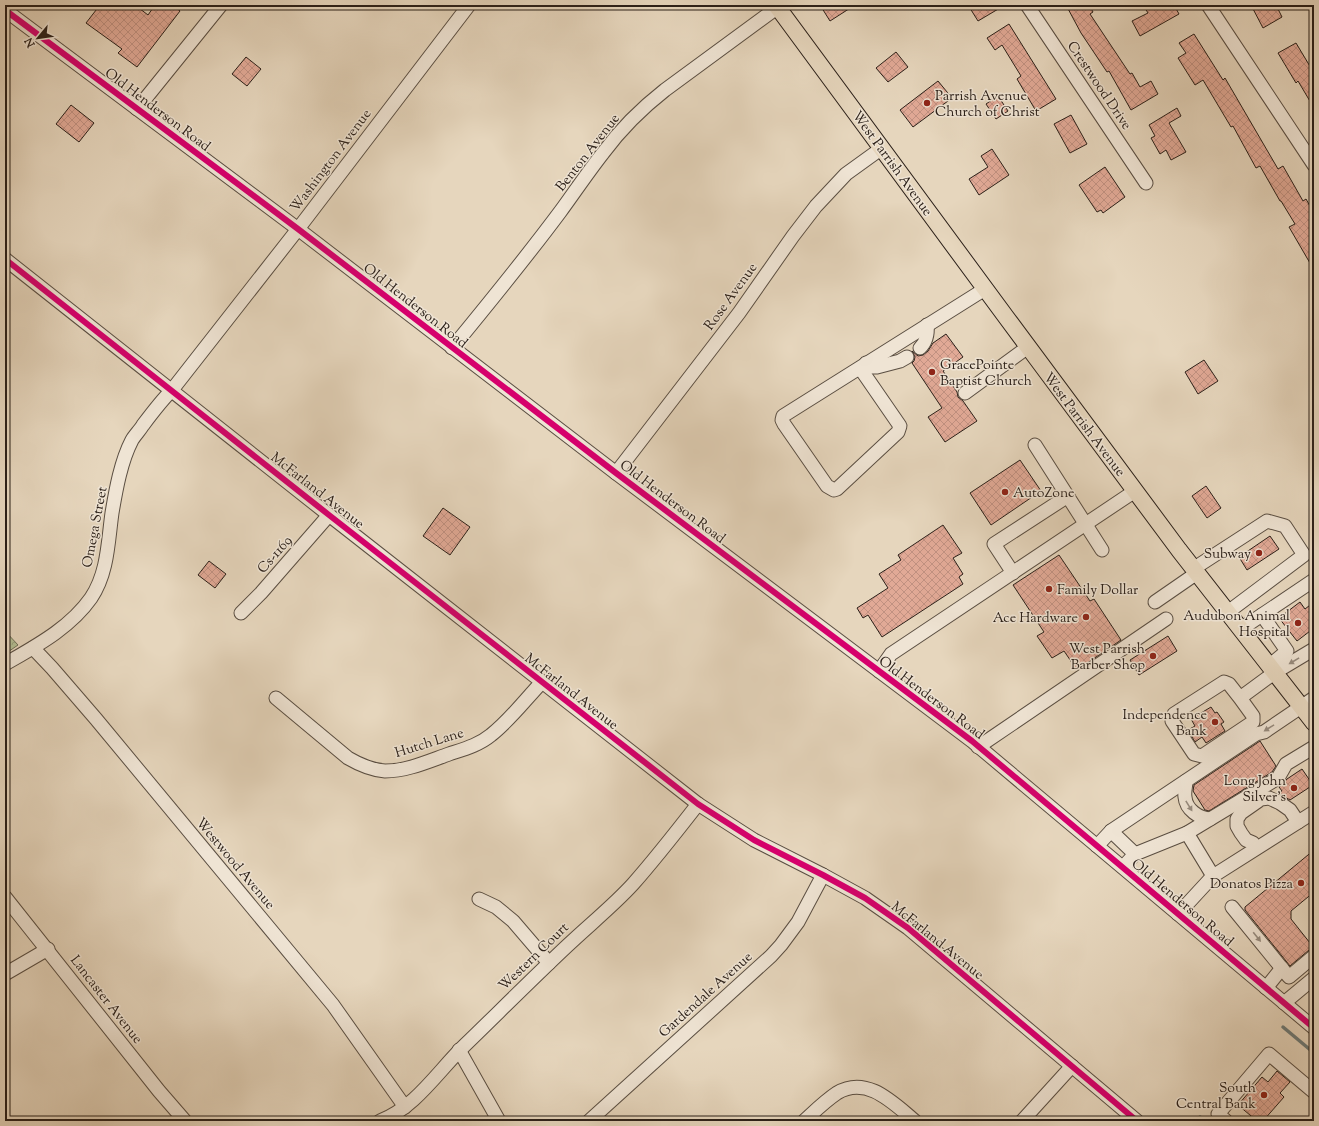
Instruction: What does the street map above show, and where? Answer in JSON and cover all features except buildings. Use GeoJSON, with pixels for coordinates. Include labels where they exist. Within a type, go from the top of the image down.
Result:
{"type":"FeatureCollection","features":[{"type":"Feature","properties":{"kind":"main road","name":"West Parrish Avenue"},"geometry":{"type":"LineString","coordinates":[[777,6],[1195,571],[1271,669],[1308,703],[1314,723]]}},
{"type":"Feature","properties":{"kind":"street"},"geometry":{"type":"LineString","coordinates":[[137,109],[221,5]]}},
{"type":"Feature","properties":{"kind":"street","name":"Washington Avenue"},"geometry":{"type":"LineString","coordinates":[[172,390],[470,5]]}},
{"type":"Feature","properties":{"kind":"street","name":"Crestwood Drive"},"geometry":{"type":"LineString","coordinates":[[1027,5],[1146,183]]}},
{"type":"Feature","properties":{"kind":"street"},"geometry":{"type":"LineString","coordinates":[[1208,5],[1314,165]]}},
{"type":"Feature","properties":{"kind":"street","name":"Benton Avenue"},"geometry":{"type":"LineString","coordinates":[[452,348],[506,283],[603,152],[626,126],[651,101],[777,6]]}},
{"type":"Feature","properties":{"kind":"street","name":"Old Henderson Road"},"geometry":{"type":"LineString","coordinates":[[5,10],[298,229],[616,473],[978,747],[1314,1028]]}},
{"type":"Feature","properties":{"kind":"street","name":"Rose Avenue"},"geometry":{"type":"LineString","coordinates":[[616,473],[739,313],[816,206],[846,174],[882,148]]}},
{"type":"Feature","properties":{"kind":"street","name":"McFarland Avenue"},"geometry":{"type":"LineString","coordinates":[[5,259],[698,804],[754,840],[865,898],[908,928],[1137,1121]]}},
{"type":"Feature","properties":{"kind":"street"},"geometry":{"type":"LineString","coordinates":[[863,365],[900,426],[900,429],[837,489],[834,490],[827,486],[784,424],[782,420],[783,416],[863,365],[985,289]]}},
{"type":"Feature","properties":{"kind":"street"},"geometry":{"type":"LineString","coordinates":[[920,348],[926,339],[928,332],[927,325]]}},
{"type":"Feature","properties":{"kind":"street"},"geometry":{"type":"LineString","coordinates":[[965,393],[1028,347]]}},
{"type":"Feature","properties":{"kind":"street"},"geometry":{"type":"LineString","coordinates":[[863,365],[877,367],[900,361],[907,357]]}},
{"type":"Feature","properties":{"kind":"street","name":"Omega Street"},"geometry":{"type":"LineString","coordinates":[[5,664],[33,648],[62,627],[74,617],[91,597],[100,578],[106,557],[116,491],[123,464],[132,440],[158,404],[172,390]]}},
{"type":"Feature","properties":{"kind":"street"},"geometry":{"type":"LineString","coordinates":[[1034,445],[1102,550]]}},
{"type":"Feature","properties":{"kind":"street"},"geometry":{"type":"LineString","coordinates":[[879,671],[891,654],[1136,491]]}},
{"type":"Feature","properties":{"kind":"street"},"geometry":{"type":"LineString","coordinates":[[1013,573],[994,544],[1068,496]]}},
{"type":"Feature","properties":{"kind":"street","name":"Cs-1169"},"geometry":{"type":"LineString","coordinates":[[241,613],[261,593],[329,515]]}},
{"type":"Feature","properties":{"kind":"street"},"geometry":{"type":"LineString","coordinates":[[1155,602],[1220,551],[1238,550],[1271,527],[1284,535],[1292,554],[1255,582],[1256,591],[1228,612]]}},
{"type":"Feature","properties":{"kind":"street"},"geometry":{"type":"LineString","coordinates":[[1241,629],[1314,580]]}},
{"type":"Feature","properties":{"kind":"street"},"geometry":{"type":"LineString","coordinates":[[1240,698],[1271,669],[1287,651],[1262,615]]}},
{"type":"Feature","properties":{"kind":"street"},"geometry":{"type":"LineString","coordinates":[[978,747],[1166,619]]}},
{"type":"Feature","properties":{"kind":"street","name":"Westwood Avenue"},"geometry":{"type":"LineString","coordinates":[[33,648],[92,714],[333,1005],[405,1107]]}},
{"type":"Feature","properties":{"kind":"street"},"geometry":{"type":"LineString","coordinates":[[1271,669],[1314,649]]}},
{"type":"Feature","properties":{"kind":"street","name":"Hutch Lane"},"geometry":{"type":"LineString","coordinates":[[276,698],[348,758],[373,770],[385,771],[397,770],[422,764],[479,743],[500,727],[542,682]]}},
{"type":"Feature","properties":{"kind":"street"},"geometry":{"type":"LineString","coordinates":[[1224,682],[1229,684],[1240,698],[1253,716],[1253,722],[1202,756],[1194,754],[1172,721],[1174,714],[1224,682]]}},
{"type":"Feature","properties":{"kind":"street"},"geometry":{"type":"LineString","coordinates":[[1098,846],[1111,831],[1256,734],[1264,732],[1308,703]]}},
{"type":"Feature","properties":{"kind":"street"},"geometry":{"type":"LineString","coordinates":[[1123,867],[1135,854],[1187,833],[1278,778],[1286,764],[1314,747]]}},
{"type":"Feature","properties":{"kind":"street"},"geometry":{"type":"LineString","coordinates":[[1186,780],[1184,796],[1189,807],[1197,816],[1210,819]]}},
{"type":"Feature","properties":{"kind":"street"},"geometry":{"type":"LineString","coordinates":[[1256,848],[1253,842],[1246,840],[1241,833],[1237,826],[1237,819],[1241,813],[1261,799],[1269,798],[1280,802],[1290,810],[1298,822]]}},
{"type":"Feature","properties":{"kind":"street","name":"Western Court"},"geometry":{"type":"LineString","coordinates":[[380,1121],[388,1118],[405,1107],[421,1093],[459,1050],[632,885],[656,858],[698,804]]}},
{"type":"Feature","properties":{"kind":"street"},"geometry":{"type":"LineString","coordinates":[[1178,914],[1214,876],[1314,812]]}},
{"type":"Feature","properties":{"kind":"street"},"geometry":{"type":"LineString","coordinates":[[1111,831],[1135,854]]}},
{"type":"Feature","properties":{"kind":"street"},"geometry":{"type":"LineString","coordinates":[[1187,833],[1214,876]]}},
{"type":"Feature","properties":{"kind":"street","name":"Gardendale Avenue"},"geometry":{"type":"LineString","coordinates":[[589,1121],[771,956],[798,922],[823,875]]}},
{"type":"Feature","properties":{"kind":"street","name":"Lancaster Avenue"},"geometry":{"type":"LineString","coordinates":[[5,897],[48,949],[159,1091],[185,1121]]}},
{"type":"Feature","properties":{"kind":"street"},"geometry":{"type":"LineString","coordinates":[[479,899],[496,907],[514,921],[549,963]]}},
{"type":"Feature","properties":{"kind":"street"},"geometry":{"type":"LineString","coordinates":[[1232,907],[1289,977],[1314,956]]}},
{"type":"Feature","properties":{"kind":"street"},"geometry":{"type":"LineString","coordinates":[[5,974],[48,949]]}},
{"type":"Feature","properties":{"kind":"street"},"geometry":{"type":"LineString","coordinates":[[1266,988],[1282,968]]}},
{"type":"Feature","properties":{"kind":"street"},"geometry":{"type":"LineString","coordinates":[[1284,1003],[1314,978]]}},
{"type":"Feature","properties":{"kind":"street"},"geometry":{"type":"LineString","coordinates":[[459,1050],[499,1121]]}},
{"type":"Feature","properties":{"kind":"street"},"geometry":{"type":"LineString","coordinates":[[1226,1121],[1218,1114],[1269,1054],[1314,1092]]}},
{"type":"Feature","properties":{"kind":"street"},"geometry":{"type":"LineString","coordinates":[[1022,1121],[1072,1066]]}},
{"type":"Feature","properties":{"kind":"street"},"geometry":{"type":"LineString","coordinates":[[804,1121],[826,1101],[838,1093],[851,1088],[863,1087],[875,1091],[886,1098],[915,1121]]}},
{"type":"Feature","properties":{"kind":"green space"},"geometry":{"type":"Polygon","coordinates":[[[5,631],[18,645],[5,654],[5,631]]]}},
{"type":"Feature","properties":{"kind":"waterway"},"geometry":{"type":"LineString","coordinates":[[1283,1027],[1314,1053]]}},
{"type":"Feature","properties":{"kind":"waterway"},"geometry":{"type":"LineString","coordinates":[[1200,1117],[1204,1121]]}},
{"type":"Feature","properties":{"kind":"cycle path"},"geometry":{"type":"LineString","coordinates":[[5,10],[298,229],[616,473],[972,741],[1314,1028]]}},
{"type":"Feature","properties":{"kind":"cycle path"},"geometry":{"type":"LineString","coordinates":[[5,259],[698,804],[754,840],[865,898],[908,928],[1137,1121]]}},
{"type":"Feature","properties":{"kind":"place","name":"Parrish Avenue Church of Christ"},"geometry":{"type":"Point","coordinates":[927,103]}},
{"type":"Feature","properties":{"kind":"place","name":"GracePointe Baptist Church"},"geometry":{"type":"Point","coordinates":[932,372]}},
{"type":"Feature","properties":{"kind":"place","name":"AutoZone"},"geometry":{"type":"Point","coordinates":[1005,492]}},
{"type":"Feature","properties":{"kind":"place","name":"Subway"},"geometry":{"type":"Point","coordinates":[1259,553]}},
{"type":"Feature","properties":{"kind":"place","name":"Family Dollar"},"geometry":{"type":"Point","coordinates":[1049,589]}},
{"type":"Feature","properties":{"kind":"place","name":"Ace Hardware"},"geometry":{"type":"Point","coordinates":[1086,617]}},
{"type":"Feature","properties":{"kind":"place","name":"Audubon Animal Hospital"},"geometry":{"type":"Point","coordinates":[1298,623]}},
{"type":"Feature","properties":{"kind":"place","name":"West Parrish Barber Shop"},"geometry":{"type":"Point","coordinates":[1153,656]}},
{"type":"Feature","properties":{"kind":"place","name":"Independence Bank"},"geometry":{"type":"Point","coordinates":[1215,722]}},
{"type":"Feature","properties":{"kind":"place","name":"Long John Silver's"},"geometry":{"type":"Point","coordinates":[1294,788]}},
{"type":"Feature","properties":{"kind":"place","name":"Donatos Pizza"},"geometry":{"type":"Point","coordinates":[1301,883]}},
{"type":"Feature","properties":{"kind":"place","name":"South Central Bank"},"geometry":{"type":"Point","coordinates":[1264,1095]}}]}
